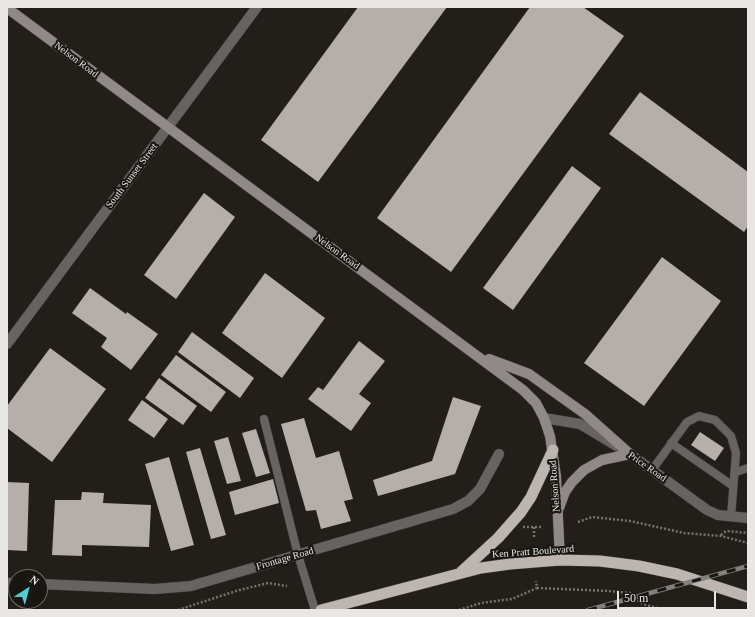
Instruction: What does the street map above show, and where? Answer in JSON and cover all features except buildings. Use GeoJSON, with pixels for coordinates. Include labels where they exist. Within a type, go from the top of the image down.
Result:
{"type":"FeatureCollection","features":[{"type":"Feature","properties":{"kind":"highway"},"geometry":{"type":"LineString","coordinates":[[461,573],[498,538],[521,512],[531,497],[552,450]]}},
{"type":"Feature","properties":{"kind":"highway","name":"Ken Pratt Boulevard"},"geometry":{"type":"LineString","coordinates":[[321,610],[461,573],[510,564],[560,560],[600,561],[639,566],[677,574],[748,597]]}},
{"type":"Feature","properties":{"kind":"main road","name":"Nelson Road"},"geometry":{"type":"LineString","coordinates":[[7,8],[167,128],[478,355],[523,390],[536,403],[544,418],[550,436],[560,560]]}},
{"type":"Feature","properties":{"kind":"main road"},"geometry":{"type":"LineString","coordinates":[[478,355],[529,374],[585,414],[630,454]]}},
{"type":"Feature","properties":{"kind":"main road"},"geometry":{"type":"LineString","coordinates":[[557,512],[565,492],[572,482],[584,470],[602,460],[630,454]]}},
{"type":"Feature","properties":{"kind":"street","name":"South Sunset Street"},"geometry":{"type":"LineString","coordinates":[[7,344],[257,7]]}},
{"type":"Feature","properties":{"kind":"street","name":"Price Road"},"geometry":{"type":"LineString","coordinates":[[544,418],[580,424],[630,454],[706,510],[731,517],[748,518]]}},
{"type":"Feature","properties":{"kind":"street","name":"Frontage Road"},"geometry":{"type":"LineString","coordinates":[[48,584],[155,589],[182,587],[298,555],[453,509],[468,501],[480,489],[499,454]]}},
{"type":"Feature","properties":{"kind":"lane"},"geometry":{"type":"LineString","coordinates":[[652,470],[687,422],[699,416],[715,420],[731,436],[736,453],[736,472],[733,486],[731,517]]}},
{"type":"Feature","properties":{"kind":"lane"},"geometry":{"type":"LineString","coordinates":[[264,419],[298,555],[315,610]]}},
{"type":"Feature","properties":{"kind":"lane"},"geometry":{"type":"LineString","coordinates":[[671,443],[733,486]]}},
{"type":"Feature","properties":{"kind":"lane"},"geometry":{"type":"LineString","coordinates":[[736,472],[748,468]]}},
{"type":"Feature","properties":{"kind":"path"},"geometry":{"type":"LineString","coordinates":[[578,522],[592,517],[630,521],[684,533],[720,536],[748,542]]}},
{"type":"Feature","properties":{"kind":"path"},"geometry":{"type":"LineString","coordinates":[[534,537],[534,527],[542,528]]}},
{"type":"Feature","properties":{"kind":"path"},"geometry":{"type":"LineString","coordinates":[[720,536],[726,531],[748,533]]}},
{"type":"Feature","properties":{"kind":"path"},"geometry":{"type":"LineString","coordinates":[[536,581],[537,588]]}},
{"type":"Feature","properties":{"kind":"path"},"geometry":{"type":"LineString","coordinates":[[178,610],[236,591],[268,583],[287,586]]}},
{"type":"Feature","properties":{"kind":"path"},"geometry":{"type":"LineString","coordinates":[[459,610],[481,603],[512,599],[537,588],[608,591],[630,594],[642,604],[664,610]]}},
{"type":"Feature","properties":{"kind":"railway"},"geometry":{"type":"LineString","coordinates":[[588,610],[748,566]]}}]}
